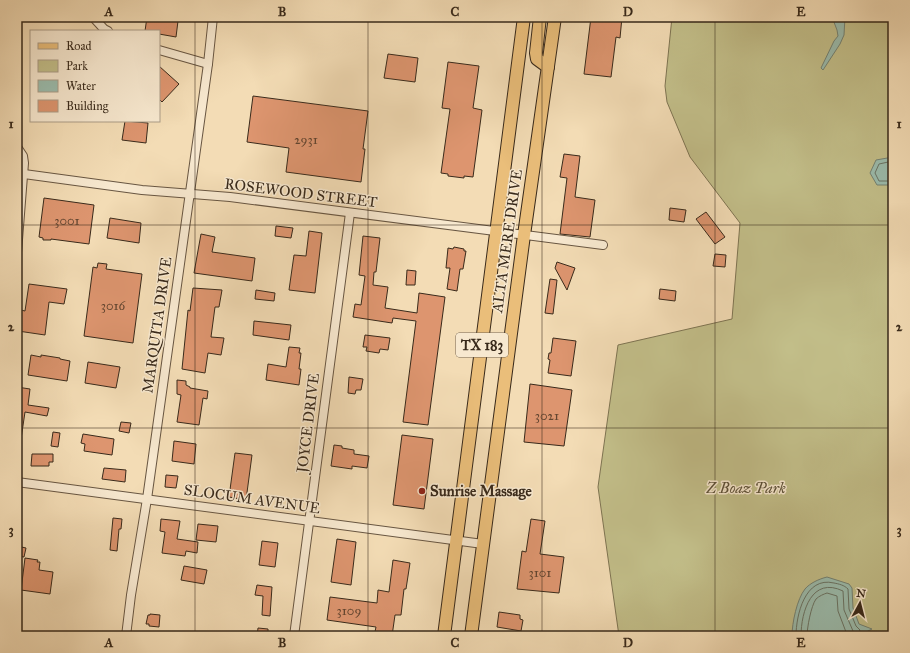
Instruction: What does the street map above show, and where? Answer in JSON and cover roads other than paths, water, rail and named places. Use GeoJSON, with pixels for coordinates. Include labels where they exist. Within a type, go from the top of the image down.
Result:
{"type":"FeatureCollection","features":[{"type":"Feature","properties":{"kind":"main road","name":"ALTA MERE DRIVE"},"geometry":{"type":"LineString","coordinates":[[444,636],[524,17]]}},
{"type":"Feature","properties":{"kind":"main road"},"geometry":{"type":"LineString","coordinates":[[540,17],[536,53],[538,59],[548,67]]}},
{"type":"Feature","properties":{"kind":"main road","name":"ALTA MERE DRIVE"},"geometry":{"type":"LineString","coordinates":[[471,636],[524,235],[555,17]]}},
{"type":"Feature","properties":{"kind":"street"},"geometry":{"type":"LineString","coordinates":[[93,17],[106,30]]}},
{"type":"Feature","properties":{"kind":"street","name":"MARQUITA DRIVE"},"geometry":{"type":"LineString","coordinates":[[126,636],[190,194],[213,17]]}},
{"type":"Feature","properties":{"kind":"street"},"geometry":{"type":"LineString","coordinates":[[160,50],[208,64]]}},
{"type":"Feature","properties":{"kind":"street"},"geometry":{"type":"LineString","coordinates":[[17,148],[24,163],[17,252]]}},
{"type":"Feature","properties":{"kind":"street","name":"ROSEWOOD STREET"},"geometry":{"type":"LineString","coordinates":[[24,174],[142,190],[230,198],[603,245]]}},
{"type":"Feature","properties":{"kind":"street","name":"JOYCE DRIVE"},"geometry":{"type":"LineString","coordinates":[[294,636],[350,213]]}},
{"type":"Feature","properties":{"kind":"street","name":"SLOCUM AVENUE"},"geometry":{"type":"LineString","coordinates":[[17,482],[484,544]]}},
{"type":"Feature","properties":{"kind":"water"},"geometry":{"type":"Polygon","coordinates":[[[832,17],[845,17],[844,35],[840,44],[823,70],[821,68],[838,36],[832,17]]]}},
{"type":"Feature","properties":{"kind":"water"},"geometry":{"type":"Polygon","coordinates":[[[893,157],[893,185],[877,185],[870,173],[876,160],[893,157]]]}},
{"type":"Feature","properties":{"kind":"water"},"geometry":{"type":"Polygon","coordinates":[[[827,577],[849,584],[852,588],[853,608],[859,624],[872,629],[858,636],[792,636],[796,611],[802,593],[812,583],[827,577]]]}},
{"type":"Feature","properties":{"kind":"place","name":"Sunrise Massage"},"geometry":{"type":"Point","coordinates":[422,491]}},
{"type":"Feature","properties":{"kind":"park label","name":"Z Boaz Park"},"geometry":{"type":"Point","coordinates":[746,488]}}]}
